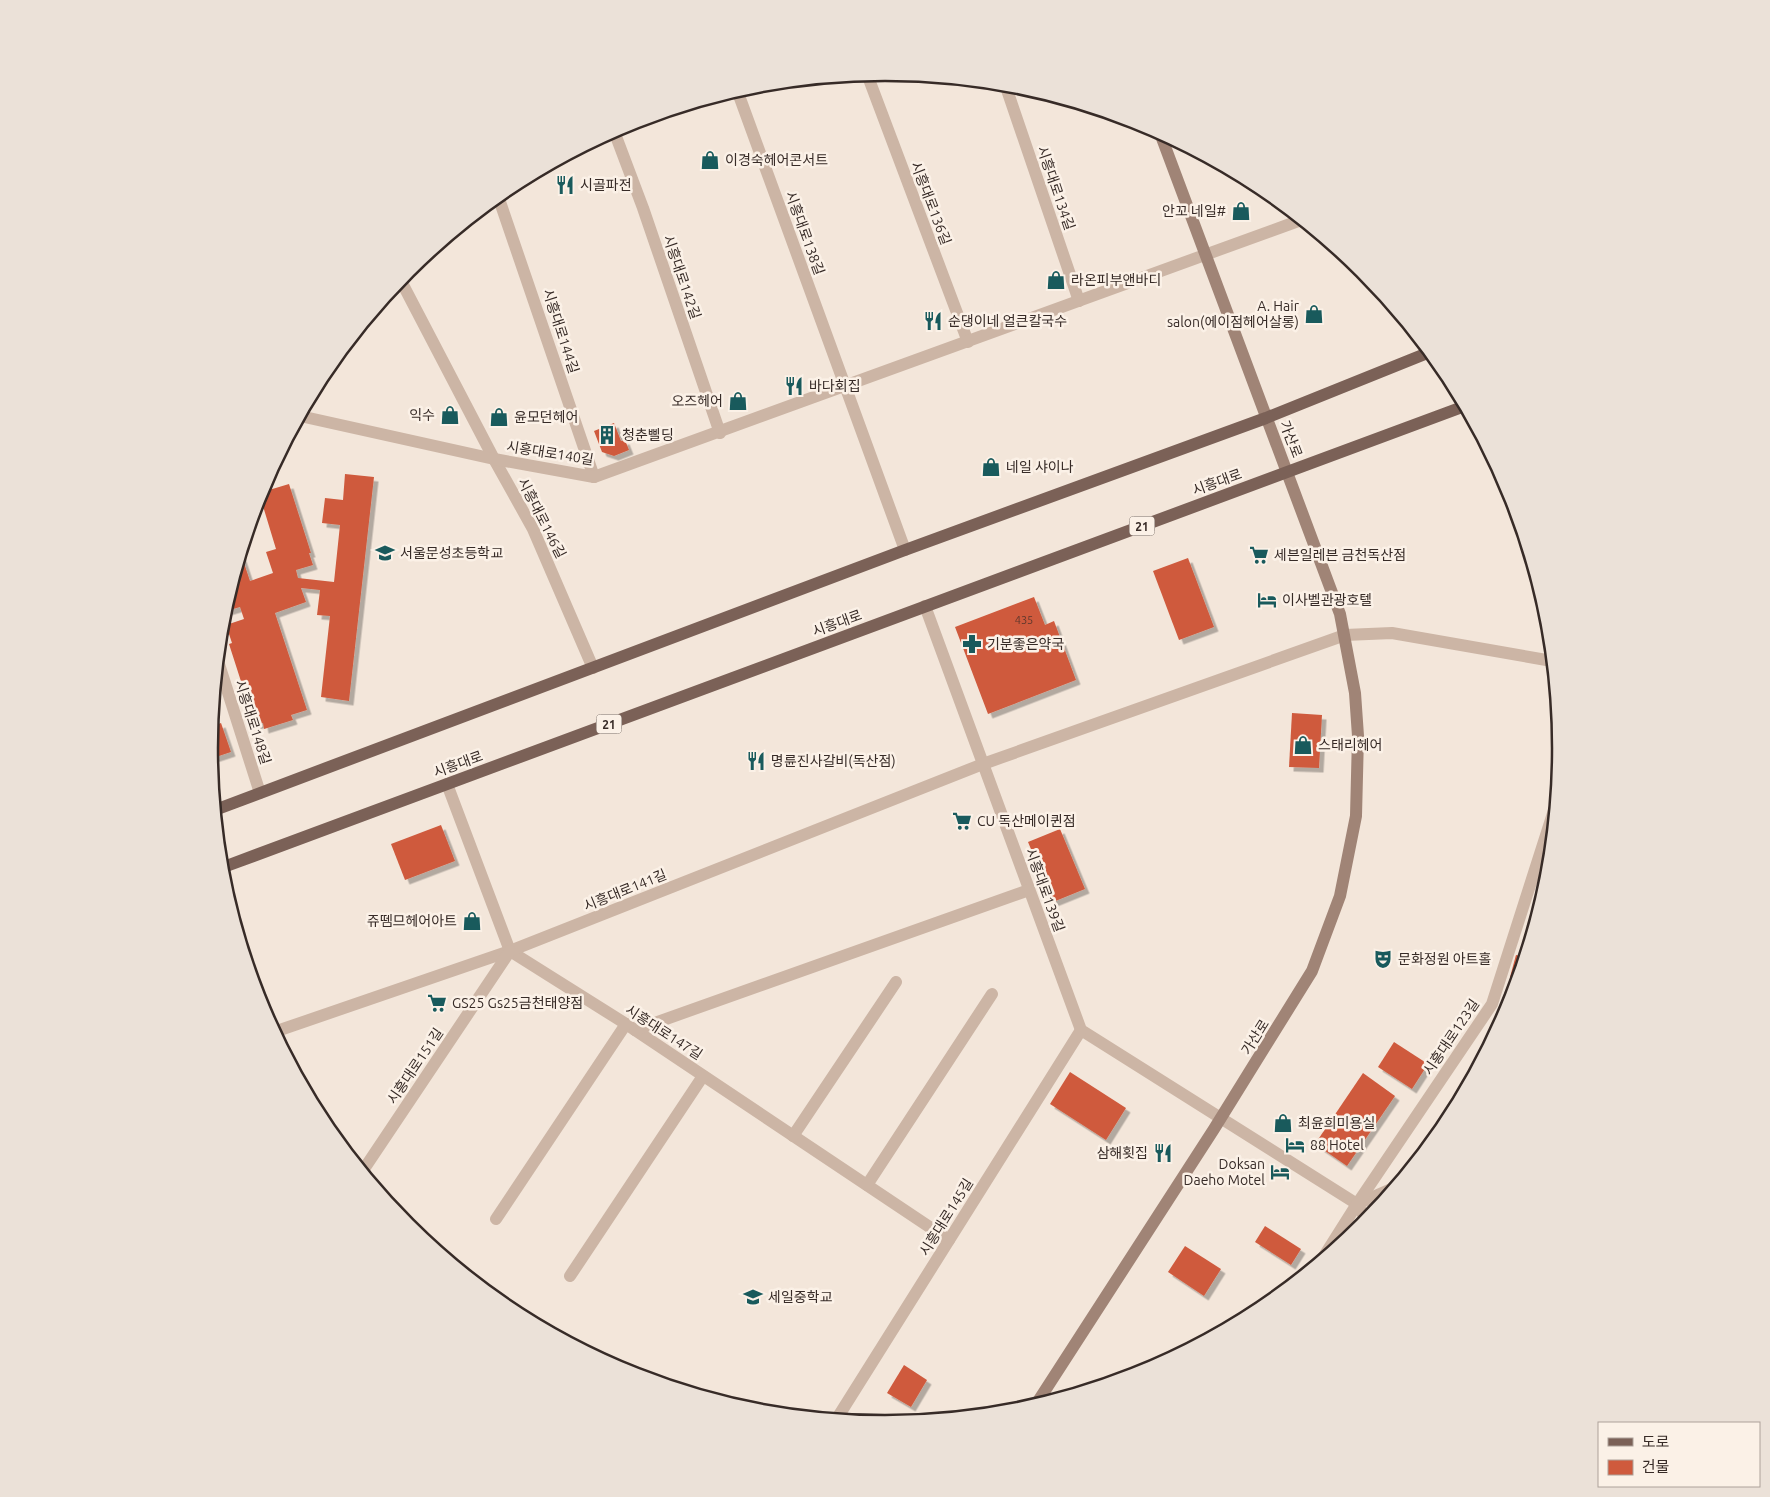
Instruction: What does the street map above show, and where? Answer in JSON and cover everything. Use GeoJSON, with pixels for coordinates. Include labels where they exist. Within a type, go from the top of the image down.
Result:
{"type":"FeatureCollection","features":[{"type":"Feature","properties":{"kind":"main road","name":"가산로"},"geometry":{"type":"LineString","coordinates":[[1041,1397],[1221,1117],[1312,971],[1340,896],[1356,816],[1358,736],[1355,693],[1340,614],[1164,143]]}},
{"type":"Feature","properties":{"kind":"main road"},"geometry":{"type":"LineString","coordinates":[[220,808],[905,550],[1266,418],[1423,355]]}},
{"type":"Feature","properties":{"kind":"main road","name":"시흥대로"},"geometry":{"type":"LineString","coordinates":[[228,865],[1459,408]]}},
{"type":"Feature","properties":{"kind":"street","name":"시흥대로136길"},"geometry":{"type":"LineString","coordinates":[[870,82],[968,342]]}},
{"type":"Feature","properties":{"kind":"street","name":"시흥대로134길"},"geometry":{"type":"LineString","coordinates":[[1008,93],[1079,301]]}},
{"type":"Feature","properties":{"kind":"street","name":"시흥대로138길"},"geometry":{"type":"LineString","coordinates":[[740,98],[905,550]]}},
{"type":"Feature","properties":{"kind":"street","name":"시흥대로142길"},"geometry":{"type":"LineString","coordinates":[[617,138],[643,208],[720,433]]}},
{"type":"Feature","properties":{"kind":"street","name":"시흥대로144길"},"geometry":{"type":"LineString","coordinates":[[501,204],[594,477]]}},
{"type":"Feature","properties":{"kind":"street"},"geometry":{"type":"LineString","coordinates":[[845,386],[1295,222]]}},
{"type":"Feature","properties":{"kind":"street","name":"시흥대로146길"},"geometry":{"type":"LineString","coordinates":[[404,287],[494,459],[533,529],[593,668]]}},
{"type":"Feature","properties":{"kind":"street","name":"시흥대로140길"},"geometry":{"type":"LineString","coordinates":[[306,417],[494,459],[594,477],[720,433],[845,386]]}},
{"type":"Feature","properties":{"kind":"street","name":"시흥대로139길"},"geometry":{"type":"LineString","coordinates":[[925,606],[1081,1030]]}},
{"type":"Feature","properties":{"kind":"street"},"geometry":{"type":"LineString","coordinates":[[982,764],[1345,635],[1392,633],[1547,660]]}},
{"type":"Feature","properties":{"kind":"street","name":"시흥대로148길"},"geometry":{"type":"LineString","coordinates":[[222,673],[260,793]]}},
{"type":"Feature","properties":{"kind":"street","name":"시흥대로141길"},"geometry":{"type":"LineString","coordinates":[[281,1030],[510,952],[982,764]]}},
{"type":"Feature","properties":{"kind":"street"},"geometry":{"type":"LineString","coordinates":[[447,784],[510,952]]}},
{"type":"Feature","properties":{"kind":"street","name":"시흥대로123길"},"geometry":{"type":"LineString","coordinates":[[1334,1242],[1357,1204],[1492,1004],[1548,830]]}},
{"type":"Feature","properties":{"kind":"street"},"geometry":{"type":"LineString","coordinates":[[496,1219],[630,1027],[1030,890]]}},
{"type":"Feature","properties":{"kind":"street","name":"시흥대로147길"},"geometry":{"type":"LineString","coordinates":[[510,952],[630,1027],[949,1240]]}},
{"type":"Feature","properties":{"kind":"street","name":"시흥대로151길"},"geometry":{"type":"LineString","coordinates":[[366,1167],[510,952]]}},
{"type":"Feature","properties":{"kind":"street"},"geometry":{"type":"LineString","coordinates":[[793,1136],[896,982]]}},
{"type":"Feature","properties":{"kind":"street"},"geometry":{"type":"LineString","coordinates":[[867,1185],[992,994]]}},
{"type":"Feature","properties":{"kind":"street"},"geometry":{"type":"LineString","coordinates":[[1081,1030],[1357,1204],[1363,1213]]}},
{"type":"Feature","properties":{"kind":"street","name":"시흥대로145길"},"geometry":{"type":"LineString","coordinates":[[840,1414],[1081,1030]]}},
{"type":"Feature","properties":{"kind":"street"},"geometry":{"type":"LineString","coordinates":[[570,1276],[703,1076]]}},
{"type":"Feature","properties":{"kind":"street"},"geometry":{"type":"LineString","coordinates":[[1357,1204],[1382,1193]]}},
{"type":"Feature","properties":{"kind":"building","name":"청춘삘딩"},"geometry":{"type":"Polygon","coordinates":[[[614,423],[621,441],[625,440],[629,450],[614,456],[602,452],[594,431],[614,423]]]}},
{"type":"Feature","properties":{"kind":"building"},"geometry":{"type":"Polygon","coordinates":[[[345,474],[374,477],[349,701],[321,697],[330,616],[317,615],[320,590],[301,588],[306,602],[275,613],[307,710],[291,715],[293,720],[264,729],[263,723],[255,725],[229,644],[232,643],[228,632],[230,624],[244,619],[240,607],[233,609],[244,563],[250,581],[273,573],[266,552],[276,549],[263,507],[271,490],[289,484],[313,565],[296,570],[298,578],[334,582],[340,525],[322,523],[325,498],[343,500],[345,474]]]}},
{"type":"Feature","properties":{"kind":"building"},"geometry":{"type":"Polygon","coordinates":[[[1188,558],[1214,627],[1179,640],[1153,571],[1188,558]]]}},
{"type":"Feature","properties":{"kind":"building"},"geometry":{"type":"Polygon","coordinates":[[[1034,597],[1045,625],[1054,621],[1076,680],[988,714],[955,627],[1034,597]]]}},
{"type":"Feature","properties":{"kind":"building"},"geometry":{"type":"Polygon","coordinates":[[[1292,713],[1322,715],[1319,768],[1289,767],[1292,713]]]}},
{"type":"Feature","properties":{"kind":"building"},"geometry":{"type":"Polygon","coordinates":[[[221,723],[231,752],[218,756],[218,748],[219,724],[221,723]]]}},
{"type":"Feature","properties":{"kind":"building"},"geometry":{"type":"Polygon","coordinates":[[[441,825],[455,861],[405,880],[391,844],[441,825]]]}},
{"type":"Feature","properties":{"kind":"building"},"geometry":{"type":"Polygon","coordinates":[[[1060,829],[1085,889],[1053,902],[1028,842],[1060,829]]]}},
{"type":"Feature","properties":{"kind":"building"},"geometry":{"type":"Polygon","coordinates":[[[1516,955],[1519,956],[1511,977],[1516,955]]]}},
{"type":"Feature","properties":{"kind":"building"},"geometry":{"type":"Polygon","coordinates":[[[1394,1042],[1428,1064],[1412,1089],[1378,1067],[1394,1042]]]}},
{"type":"Feature","properties":{"kind":"building"},"geometry":{"type":"Polygon","coordinates":[[[1070,1072],[1126,1108],[1106,1140],[1050,1104],[1070,1072]]]}},
{"type":"Feature","properties":{"kind":"building"},"geometry":{"type":"Polygon","coordinates":[[[1363,1073],[1395,1096],[1347,1166],[1315,1144],[1363,1073]]]}},
{"type":"Feature","properties":{"kind":"building"},"geometry":{"type":"Polygon","coordinates":[[[1265,1226],[1301,1249],[1291,1265],[1255,1242],[1265,1226]]]}},
{"type":"Feature","properties":{"kind":"building"},"geometry":{"type":"Polygon","coordinates":[[[1185,1246],[1221,1269],[1204,1296],[1168,1272],[1185,1246]]]}},
{"type":"Feature","properties":{"kind":"building"},"geometry":{"type":"Polygon","coordinates":[[[904,1365],[927,1380],[911,1407],[887,1393],[904,1365]]]}},
{"type":"Feature","properties":{"kind":"place","name":"이경숙헤어콘서트"},"geometry":{"type":"Point","coordinates":[710,160]}},
{"type":"Feature","properties":{"kind":"place","name":"시골파전"},"geometry":{"type":"Point","coordinates":[565,185]}},
{"type":"Feature","properties":{"kind":"place","name":"안꼬 네일#"},"geometry":{"type":"Point","coordinates":[1241,211]}},
{"type":"Feature","properties":{"kind":"place","name":"라온피부앤바디"},"geometry":{"type":"Point","coordinates":[1056,280]}},
{"type":"Feature","properties":{"kind":"place","name":"A. Hair salon(에이점헤어살롱)"},"geometry":{"type":"Point","coordinates":[1314,314]}},
{"type":"Feature","properties":{"kind":"place","name":"순댕이네 얼큰칼국수"},"geometry":{"type":"Point","coordinates":[933,321]}},
{"type":"Feature","properties":{"kind":"place","name":"바다회집"},"geometry":{"type":"Point","coordinates":[794,386]}},
{"type":"Feature","properties":{"kind":"place","name":"오즈헤어"},"geometry":{"type":"Point","coordinates":[738,401]}},
{"type":"Feature","properties":{"kind":"place","name":"익수"},"geometry":{"type":"Point","coordinates":[450,415]}},
{"type":"Feature","properties":{"kind":"place","name":"윤모던헤어"},"geometry":{"type":"Point","coordinates":[499,417]}},
{"type":"Feature","properties":{"kind":"place","name":"청춘삘딩"},"geometry":{"type":"Point","coordinates":[607,435]}},
{"type":"Feature","properties":{"kind":"place","name":"네일 샤이나"},"geometry":{"type":"Point","coordinates":[991,467]}},
{"type":"Feature","properties":{"kind":"place","name":"서울문성초등학교"},"geometry":{"type":"Point","coordinates":[385,553]}},
{"type":"Feature","properties":{"kind":"place","name":"세븐일레븐 금천독산점"},"geometry":{"type":"Point","coordinates":[1259,555]}},
{"type":"Feature","properties":{"kind":"place","name":"이사벨관광호텔"},"geometry":{"type":"Point","coordinates":[1267,600]}},
{"type":"Feature","properties":{"kind":"place","name":"기분좋은약국"},"geometry":{"type":"Point","coordinates":[972,644]}},
{"type":"Feature","properties":{"kind":"place","name":"스태리헤어"},"geometry":{"type":"Point","coordinates":[1303,745]}},
{"type":"Feature","properties":{"kind":"place","name":"명륜진사갈비(독산점)"},"geometry":{"type":"Point","coordinates":[756,761]}},
{"type":"Feature","properties":{"kind":"place","name":"CU 독산메이퀸점"},"geometry":{"type":"Point","coordinates":[962,821]}},
{"type":"Feature","properties":{"kind":"place","name":"쥬뗌므헤어아트"},"geometry":{"type":"Point","coordinates":[472,921]}},
{"type":"Feature","properties":{"kind":"place","name":"문화정원 아트홀"},"geometry":{"type":"Point","coordinates":[1383,959]}},
{"type":"Feature","properties":{"kind":"place","name":"GS25 Gs25금천태양점"},"geometry":{"type":"Point","coordinates":[437,1003]}},
{"type":"Feature","properties":{"kind":"place","name":"최윤희미용실"},"geometry":{"type":"Point","coordinates":[1283,1123]}},
{"type":"Feature","properties":{"kind":"place","name":"88 Hotel"},"geometry":{"type":"Point","coordinates":[1295,1145]}},
{"type":"Feature","properties":{"kind":"place","name":"삼해횟집"},"geometry":{"type":"Point","coordinates":[1163,1153]}},
{"type":"Feature","properties":{"kind":"place","name":"Doksan Daeho Motel"},"geometry":{"type":"Point","coordinates":[1280,1172]}},
{"type":"Feature","properties":{"kind":"place","name":"세일중학교"},"geometry":{"type":"Point","coordinates":[753,1297]}}]}
